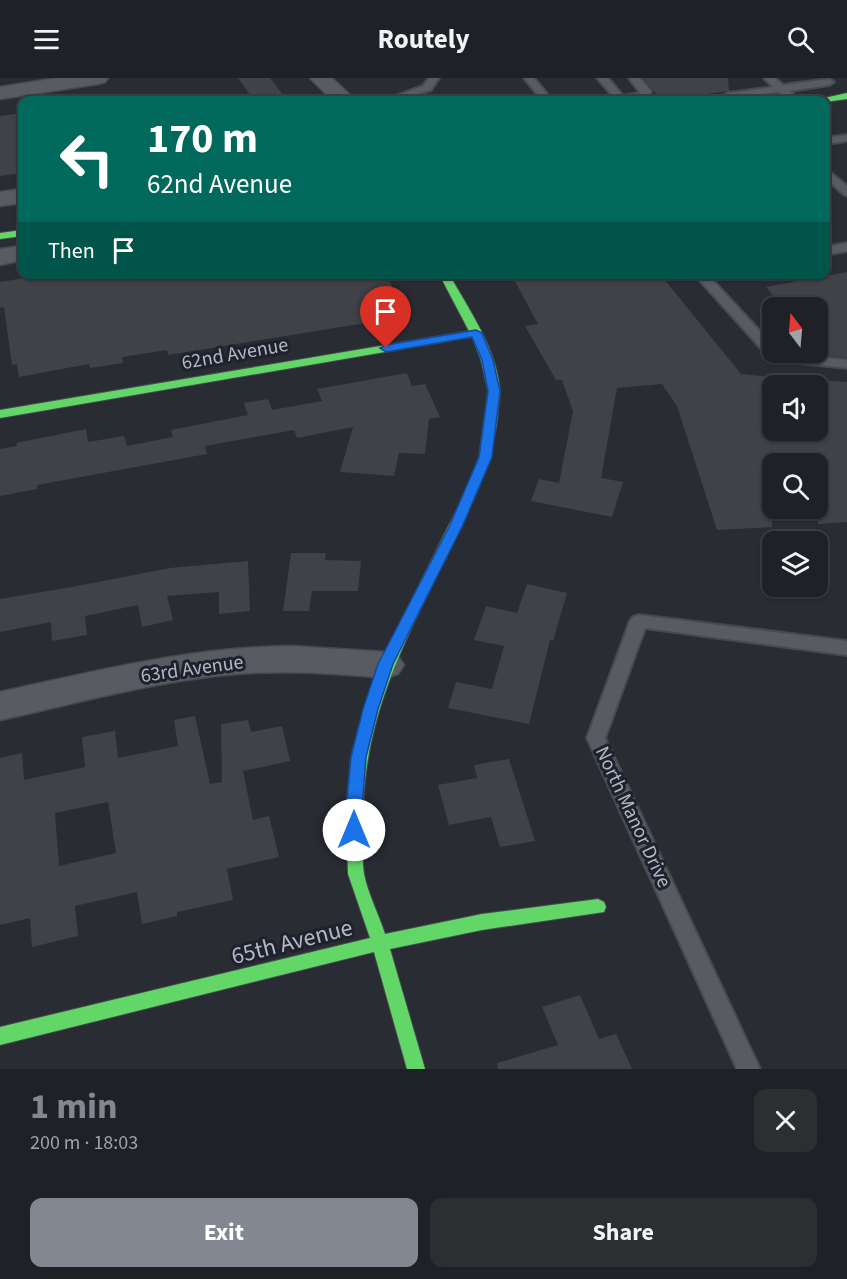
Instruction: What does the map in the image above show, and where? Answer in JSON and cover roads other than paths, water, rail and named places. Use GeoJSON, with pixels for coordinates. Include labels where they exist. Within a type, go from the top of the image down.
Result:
{"type":"FeatureCollection","features":[{"type":"Feature","properties":{"kind":"street"},"geometry":{"type":"LineString","coordinates":[[0,93],[98,78]]}},
{"type":"Feature","properties":{"kind":"street"},"geometry":{"type":"LineString","coordinates":[[320,78],[340,96]]}},
{"type":"Feature","properties":{"kind":"street"},"geometry":{"type":"LineString","coordinates":[[830,98],[847,96]]}},
{"type":"Feature","properties":{"kind":"street"},"geometry":{"type":"LineString","coordinates":[[0,199],[18,196]]}},
{"type":"Feature","properties":{"kind":"street"},"geometry":{"type":"LineString","coordinates":[[0,236],[18,234]]}},
{"type":"Feature","properties":{"kind":"street"},"geometry":{"type":"LineString","coordinates":[[0,256],[18,254]]}},
{"type":"Feature","properties":{"kind":"street"},"geometry":{"type":"LineString","coordinates":[[416,1069],[380,944],[356,873],[354,809],[359,757],[370,709],[386,664],[455,527],[485,457],[494,391],[487,360],[476,333],[447,279]]}},
{"type":"Feature","properties":{"kind":"street","name":"62nd Avenue"},"geometry":{"type":"LineString","coordinates":[[0,414],[476,333]]}},
{"type":"Feature","properties":{"kind":"street","name":"63rd Avenue"},"geometry":{"type":"LineString","coordinates":[[0,706],[167,670],[235,661],[302,659],[386,664]]}},
{"type":"Feature","properties":{"kind":"street","name":"65th Avenue"},"geometry":{"type":"LineString","coordinates":[[0,1036],[380,944],[482,922],[598,907]]}},
{"type":"Feature","properties":{"kind":"lane"},"geometry":{"type":"LineString","coordinates":[[406,96],[427,88],[434,78]]}},
{"type":"Feature","properties":{"kind":"lane"},"geometry":{"type":"LineString","coordinates":[[529,78],[544,96]]}},
{"type":"Feature","properties":{"kind":"lane"},"geometry":{"type":"LineString","coordinates":[[602,78],[618,96]]}},
{"type":"Feature","properties":{"kind":"lane"},"geometry":{"type":"LineString","coordinates":[[634,78],[646,91],[645,95],[640,96]]}},
{"type":"Feature","properties":{"kind":"lane"},"geometry":{"type":"LineString","coordinates":[[769,78],[789,96]]}},
{"type":"Feature","properties":{"kind":"lane"},"geometry":{"type":"LineString","coordinates":[[728,96],[829,82],[825,78]]}},
{"type":"Feature","properties":{"kind":"lane"},"geometry":{"type":"LineString","coordinates":[[830,140],[847,138]]}},
{"type":"Feature","properties":{"kind":"lane"},"geometry":{"type":"LineString","coordinates":[[830,176],[847,192]]}},
{"type":"Feature","properties":{"kind":"lane"},"geometry":{"type":"LineString","coordinates":[[830,250],[847,247]]}},
{"type":"Feature","properties":{"kind":"lane"},"geometry":{"type":"LineString","coordinates":[[705,279],[762,340]]}},
{"type":"Feature","properties":{"kind":"lane"},"geometry":{"type":"LineString","coordinates":[[828,362],[847,364]]}},
{"type":"Feature","properties":{"kind":"lane","name":"North Manor Drive"},"geometry":{"type":"LineString","coordinates":[[749,1069],[596,738],[639,621],[847,648]]}}]}
